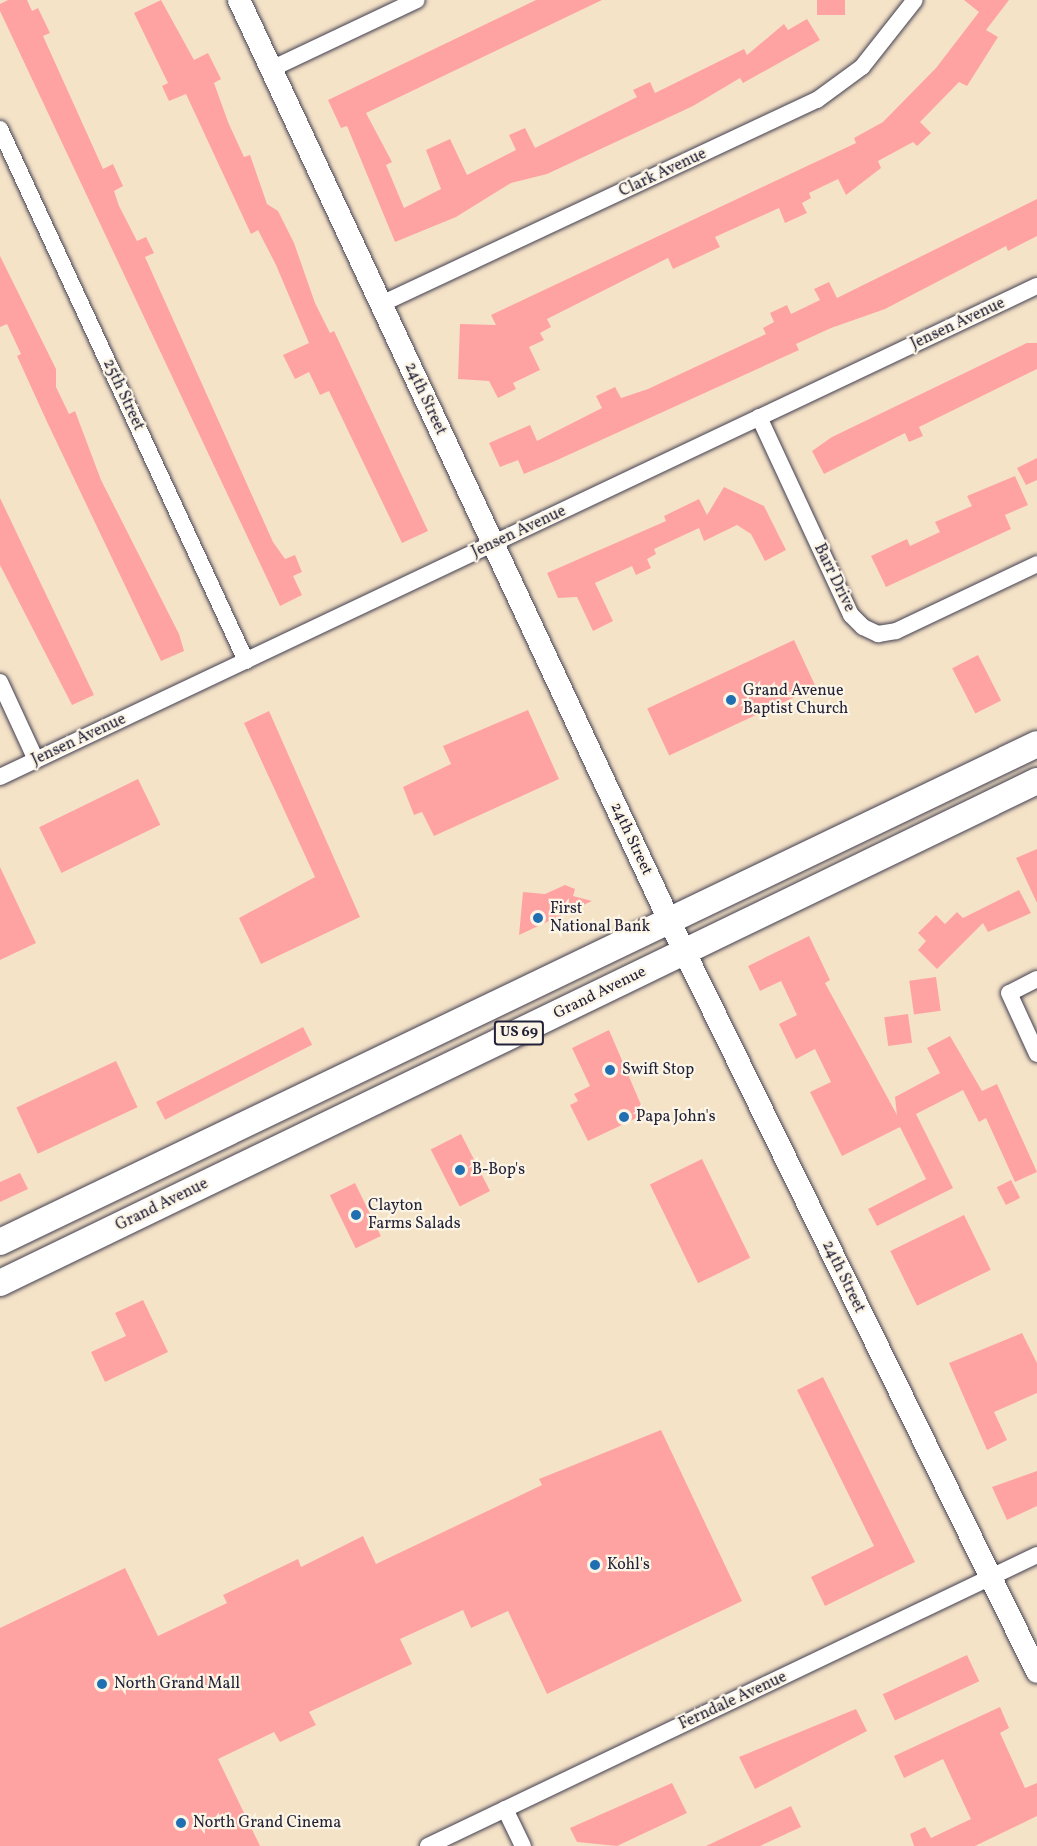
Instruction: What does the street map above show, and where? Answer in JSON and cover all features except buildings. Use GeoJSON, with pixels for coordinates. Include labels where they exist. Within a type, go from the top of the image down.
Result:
{"type":"FeatureCollection","features":[{"type":"Feature","properties":{"kind":"main road","name":"24th Street"},"geometry":{"type":"LineString","coordinates":[[239,0],[669,920],[1037,1672]]}},
{"type":"Feature","properties":{"kind":"main road","name":"US 69"},"geometry":{"type":"LineString","coordinates":[[0,1242],[1037,744]]}},
{"type":"Feature","properties":{"kind":"main road","name":"Grand Avenue"},"geometry":{"type":"LineString","coordinates":[[0,1283],[1037,781]]}},
{"type":"Feature","properties":{"kind":"street"},"geometry":{"type":"LineString","coordinates":[[271,69],[417,0]]}},
{"type":"Feature","properties":{"kind":"street","name":"Clark Avenue"},"geometry":{"type":"LineString","coordinates":[[381,304],[817,100],[862,67],[915,0]]}},
{"type":"Feature","properties":{"kind":"street","name":"25th Street"},"geometry":{"type":"LineString","coordinates":[[0,129],[246,661]]}},
{"type":"Feature","properties":{"kind":"street","name":"Jensen Avenue"},"geometry":{"type":"LineString","coordinates":[[0,777],[1037,286]]}},
{"type":"Feature","properties":{"kind":"street","name":"Barr Drive"},"geometry":{"type":"LineString","coordinates":[[759,417],[851,615],[863,627],[878,634],[896,632],[1037,564]]}},
{"type":"Feature","properties":{"kind":"street"},"geometry":{"type":"LineString","coordinates":[[0,682],[36,760]]}},
{"type":"Feature","properties":{"kind":"street"},"geometry":{"type":"LineString","coordinates":[[1037,979],[1009,993],[1037,1054]]}},
{"type":"Feature","properties":{"kind":"street","name":"Ferndale Avenue"},"geometry":{"type":"LineString","coordinates":[[428,1846],[1037,1555]]}},
{"type":"Feature","properties":{"kind":"street"},"geometry":{"type":"LineString","coordinates":[[505,1809],[523,1846]]}},
{"type":"Feature","properties":{"kind":"place","name":"Grand Avenue Baptist Church"},"geometry":{"type":"Point","coordinates":[731,700]}},
{"type":"Feature","properties":{"kind":"place","name":"First National Bank"},"geometry":{"type":"Point","coordinates":[538,918]}},
{"type":"Feature","properties":{"kind":"place","name":"Swift Stop"},"geometry":{"type":"Point","coordinates":[610,1070]}},
{"type":"Feature","properties":{"kind":"place","name":"Papa John's"},"geometry":{"type":"Point","coordinates":[624,1117]}},
{"type":"Feature","properties":{"kind":"place","name":"B-Bop's"},"geometry":{"type":"Point","coordinates":[460,1170]}},
{"type":"Feature","properties":{"kind":"place","name":"Clayton Farms Salads"},"geometry":{"type":"Point","coordinates":[356,1215]}},
{"type":"Feature","properties":{"kind":"place","name":"Kohl's"},"geometry":{"type":"Point","coordinates":[595,1565]}},
{"type":"Feature","properties":{"kind":"place","name":"North Grand Mall"},"geometry":{"type":"Point","coordinates":[102,1684]}},
{"type":"Feature","properties":{"kind":"place","name":"North Grand Cinema"},"geometry":{"type":"Point","coordinates":[181,1823]}}]}
